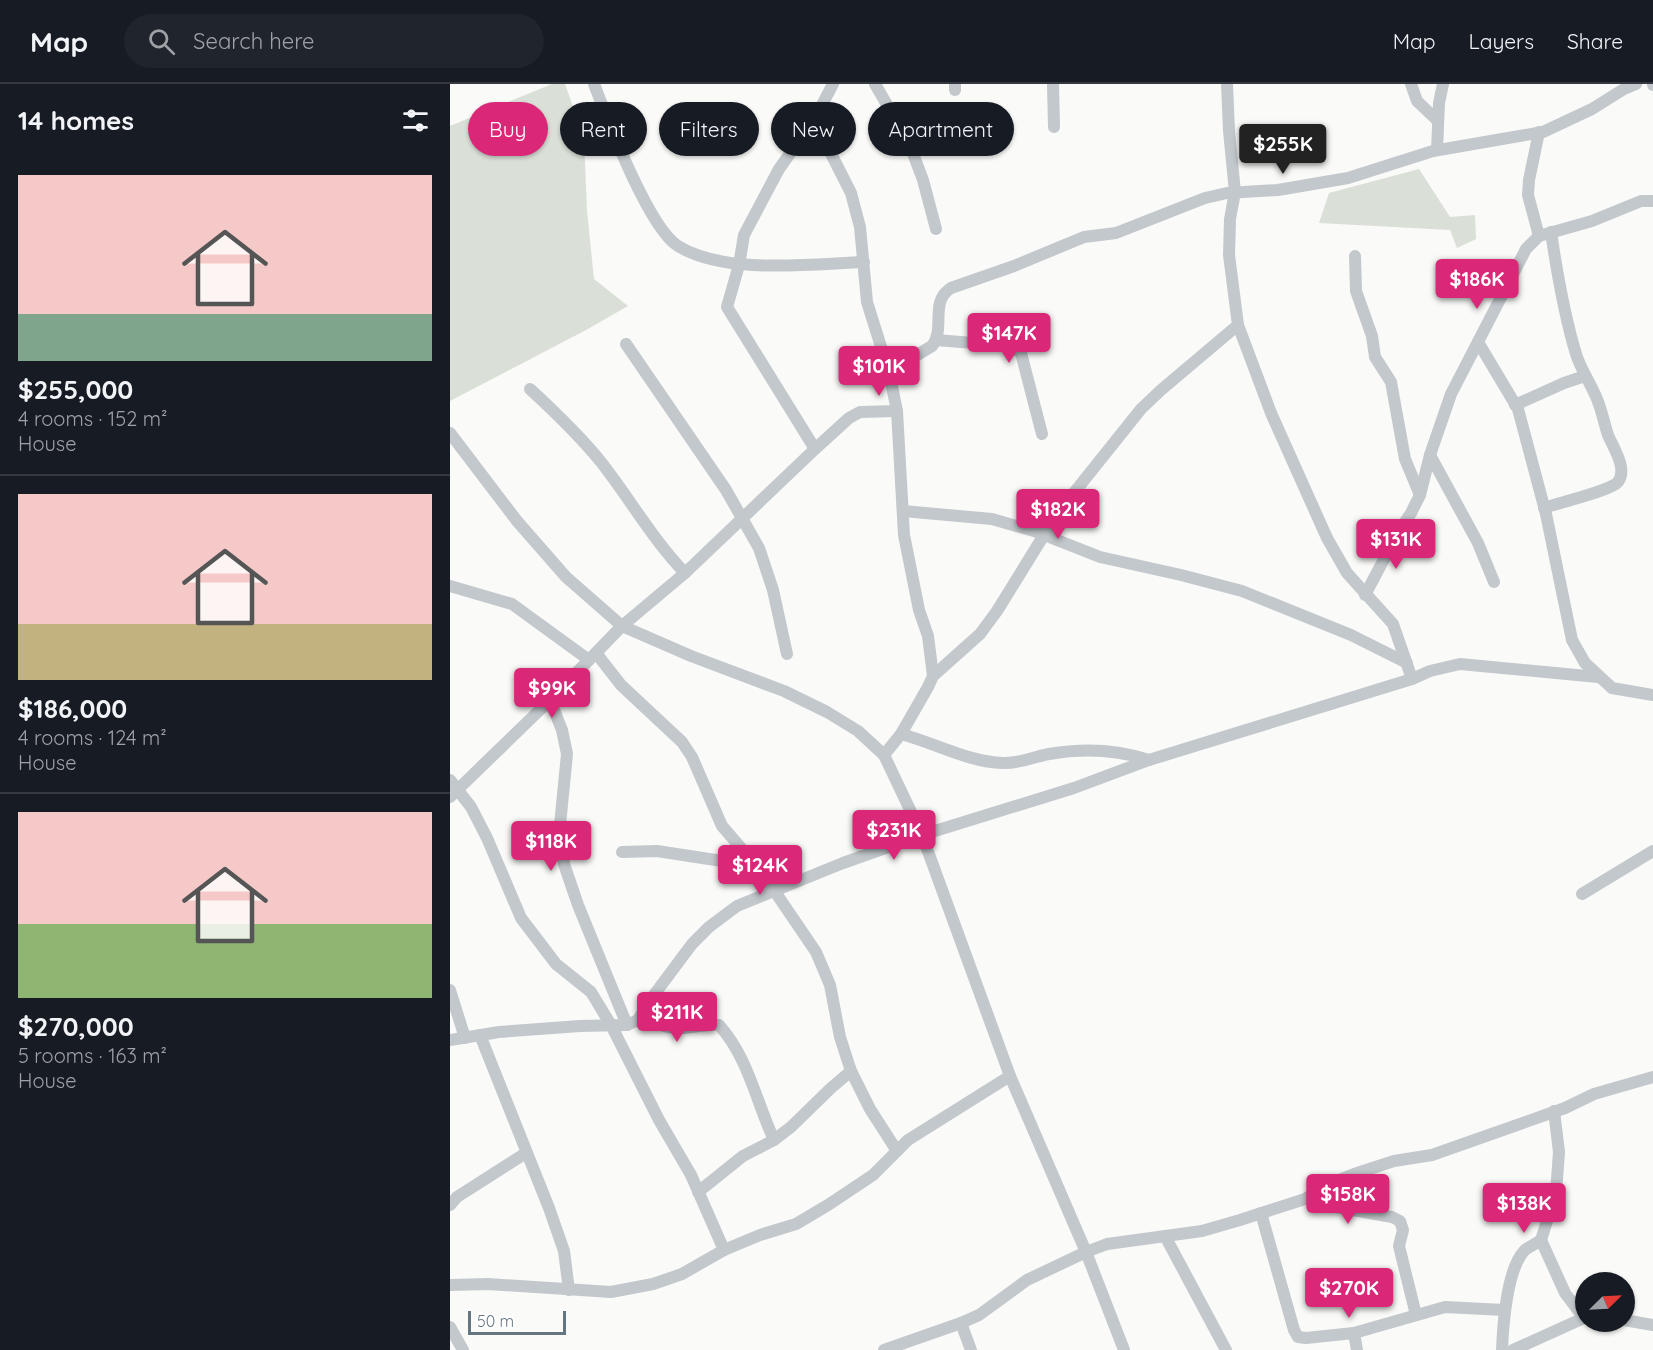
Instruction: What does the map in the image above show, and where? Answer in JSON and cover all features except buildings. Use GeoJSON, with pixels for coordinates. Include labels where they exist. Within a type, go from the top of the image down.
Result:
{"type":"FeatureCollection","features":[{"type":"Feature","properties":{"kind":"street"},"geometry":{"type":"LineString","coordinates":[[594,84],[630,169],[655,219],[676,245],[695,254],[739,265],[864,262]]}},
{"type":"Feature","properties":{"kind":"street"},"geometry":{"type":"LineString","coordinates":[[824,102],[833,84]]}},
{"type":"Feature","properties":{"kind":"street"},"geometry":{"type":"LineString","coordinates":[[875,84],[909,143],[923,180],[936,229]]}},
{"type":"Feature","properties":{"kind":"street"},"geometry":{"type":"LineString","coordinates":[[1053,84],[1054,127]]}},
{"type":"Feature","properties":{"kind":"street"},"geometry":{"type":"LineString","coordinates":[[1227,84],[1228,130],[1235,192],[1230,219],[1228,255],[1238,325],[1247,354],[1311,505],[1347,573],[1393,624],[1412,679]]}},
{"type":"Feature","properties":{"kind":"street"},"geometry":{"type":"LineString","coordinates":[[1411,84],[1417,101],[1438,121]]}},
{"type":"Feature","properties":{"kind":"street"},"geometry":{"type":"LineString","coordinates":[[1437,150],[1443,84]]}},
{"type":"Feature","properties":{"kind":"street"},"geometry":{"type":"LineString","coordinates":[[890,372],[932,346],[936,340],[939,305],[943,293],[951,288],[1014,266],[1084,237],[1116,233],[1205,198],[1235,192],[1278,190],[1348,178],[1437,150],[1539,132],[1592,109],[1636,84]]}},
{"type":"Feature","properties":{"kind":"street"},"geometry":{"type":"LineString","coordinates":[[1539,132],[1530,171],[1528,195],[1545,234],[1576,355],[1584,376],[1597,399],[1620,462],[1621,475],[1617,483],[1606,489],[1544,508]]}},
{"type":"Feature","properties":{"kind":"street"},"geometry":{"type":"LineString","coordinates":[[788,156],[744,235],[739,265],[727,307],[815,449]]}},
{"type":"Feature","properties":{"kind":"street"},"geometry":{"type":"LineString","coordinates":[[832,156],[851,193],[860,227],[867,302],[890,372],[897,411],[904,535],[919,610],[928,636],[933,676]]}},
{"type":"Feature","properties":{"kind":"street"},"geometry":{"type":"LineString","coordinates":[[1365,595],[1399,531],[1412,513],[1420,495],[1430,455],[1451,394],[1526,249],[1545,234],[1592,221],[1641,201],[1653,201]]}},
{"type":"Feature","properties":{"kind":"street"},"geometry":{"type":"LineString","coordinates":[[1355,256],[1356,291],[1372,336],[1375,357],[1391,382],[1405,459],[1420,495]]}},
{"type":"Feature","properties":{"kind":"street"},"geometry":{"type":"LineString","coordinates":[[884,755],[901,734],[933,676],[980,634],[997,612],[1069,499],[1141,409],[1238,325]]}},
{"type":"Feature","properties":{"kind":"street"},"geometry":{"type":"LineString","coordinates":[[936,340],[1010,346],[1017,349],[1021,353],[1042,434]]}},
{"type":"Feature","properties":{"kind":"street"},"geometry":{"type":"LineString","coordinates":[[1478,342],[1515,405],[1544,508],[1572,640],[1585,663],[1612,688],[1653,695]]}},
{"type":"Feature","properties":{"kind":"street"},"geometry":{"type":"LineString","coordinates":[[627,344],[720,481],[759,548],[770,580],[788,654]]}},
{"type":"Feature","properties":{"kind":"street"},"geometry":{"type":"LineString","coordinates":[[1515,405],[1584,376]]}},
{"type":"Feature","properties":{"kind":"street"},"geometry":{"type":"LineString","coordinates":[[530,389],[564,420],[600,461],[667,554],[685,573]]}},
{"type":"Feature","properties":{"kind":"street"},"geometry":{"type":"LineString","coordinates":[[724,1250],[698,1192],[611,1025],[591,992],[556,964],[521,918],[488,838],[453,788],[550,700],[622,626],[685,573],[849,418],[860,412],[897,411]]}},
{"type":"Feature","properties":{"kind":"street"},"geometry":{"type":"LineString","coordinates":[[450,433],[517,520],[566,576],[622,626],[691,656],[784,691],[827,712],[858,731],[884,755],[922,835],[1010,1076],[1086,1252],[1124,1350]]}},
{"type":"Feature","properties":{"kind":"street"},"geometry":{"type":"LineString","coordinates":[[1430,455],[1478,543],[1494,582]]}},
{"type":"Feature","properties":{"kind":"street"},"geometry":{"type":"LineString","coordinates":[[903,511],[992,519],[1044,535],[1100,557],[1242,591],[1351,635],[1407,663]]}},
{"type":"Feature","properties":{"kind":"street"},"geometry":{"type":"LineString","coordinates":[[450,586],[512,604],[592,657],[682,742],[692,757],[722,826],[775,890],[816,952],[830,985],[840,1037],[851,1071],[870,1109],[897,1151]]}},
{"type":"Feature","properties":{"kind":"street"},"geometry":{"type":"LineString","coordinates":[[633,1022],[692,945],[709,927],[737,906],[922,835],[1074,788],[1149,760],[1412,679],[1430,671],[1460,664],[1598,677]]}},
{"type":"Feature","properties":{"kind":"street"},"geometry":{"type":"LineString","coordinates":[[550,700],[562,730],[567,754],[560,825],[564,864],[578,906],[633,1022]]}},
{"type":"Feature","properties":{"kind":"street"},"geometry":{"type":"LineString","coordinates":[[901,734],[928,741],[974,759],[991,762],[1016,763],[1063,751],[1103,750],[1125,752],[1149,760]]}},
{"type":"Feature","properties":{"kind":"street"},"geometry":{"type":"LineString","coordinates":[[622,852],[657,851],[722,861],[748,858]]}},
{"type":"Feature","properties":{"kind":"street"},"geometry":{"type":"LineString","coordinates":[[1582,894],[1653,851]]}},
{"type":"Feature","properties":{"kind":"street"},"geometry":{"type":"LineString","coordinates":[[450,990],[465,1038]]}},
{"type":"Feature","properties":{"kind":"street"},"geometry":{"type":"LineString","coordinates":[[450,1040],[480,1035],[611,1025],[646,1020],[658,1026],[678,1028],[719,1025],[738,1053],[774,1140]]}},
{"type":"Feature","properties":{"kind":"street"},"geometry":{"type":"LineString","coordinates":[[480,1035],[549,1208],[564,1251],[569,1290]]}},
{"type":"Feature","properties":{"kind":"street"},"geometry":{"type":"LineString","coordinates":[[698,1192],[743,1156],[774,1140],[791,1127],[851,1071]]}},
{"type":"Feature","properties":{"kind":"street"},"geometry":{"type":"LineString","coordinates":[[450,1285],[489,1284],[611,1292],[653,1284],[682,1274],[724,1250],[760,1235],[796,1224],[828,1205],[873,1174],[908,1140],[1010,1076]]}},
{"type":"Feature","properties":{"kind":"street"},"geometry":{"type":"LineString","coordinates":[[884,1350],[979,1315],[1027,1280],[1107,1244],[1202,1231],[1261,1213],[1305,1199],[1327,1185],[1354,1174],[1394,1161],[1432,1155],[1554,1111],[1594,1094],[1653,1077]]}},
{"type":"Feature","properties":{"kind":"street"},"geometry":{"type":"LineString","coordinates":[[1554,1111],[1559,1152],[1556,1193],[1542,1240],[1566,1293],[1575,1305]]}},
{"type":"Feature","properties":{"kind":"street"},"geometry":{"type":"LineString","coordinates":[[450,1205],[458,1197],[526,1153]]}},
{"type":"Feature","properties":{"kind":"street"},"geometry":{"type":"LineString","coordinates":[[1311,1195],[1336,1208],[1392,1217],[1400,1221],[1403,1230],[1399,1246],[1416,1315]]}},
{"type":"Feature","properties":{"kind":"street"},"geometry":{"type":"LineString","coordinates":[[1261,1213],[1294,1330],[1299,1337],[1354,1333],[1455,1306],[1504,1310]]}},
{"type":"Feature","properties":{"kind":"street"},"geometry":{"type":"LineString","coordinates":[[1165,1236],[1226,1350]]}},
{"type":"Feature","properties":{"kind":"street"},"geometry":{"type":"LineString","coordinates":[[1502,1350],[1504,1310],[1516,1262],[1525,1250],[1542,1240]]}},
{"type":"Feature","properties":{"kind":"street"},"geometry":{"type":"LineString","coordinates":[[1513,1350],[1575,1321]]}},
{"type":"Feature","properties":{"kind":"street"},"geometry":{"type":"LineString","coordinates":[[1635,1322],[1653,1325]]}},
{"type":"Feature","properties":{"kind":"street"},"geometry":{"type":"LineString","coordinates":[[961,1323],[970,1350]]}},
{"type":"Feature","properties":{"kind":"street"},"geometry":{"type":"LineString","coordinates":[[450,1327],[463,1350]]}},
{"type":"Feature","properties":{"kind":"street"},"geometry":{"type":"LineString","coordinates":[[1354,1333],[1357,1350]]}},
{"type":"Feature","properties":{"kind":"shaded area"},"geometry":{"type":"Polygon","coordinates":[[[552,84],[565,84],[571,102],[560,102],[560,156],[585,156],[587,211],[594,279],[628,306],[450,401],[450,126],[468,119],[468,156],[548,156],[548,102],[508,102],[552,84]]]}},
{"type":"Feature","properties":{"kind":"shaded area"},"geometry":{"type":"Polygon","coordinates":[[[1419,169],[1450,217],[1475,215],[1476,239],[1457,248],[1450,230],[1319,223],[1329,193],[1419,169]]]}}]}
